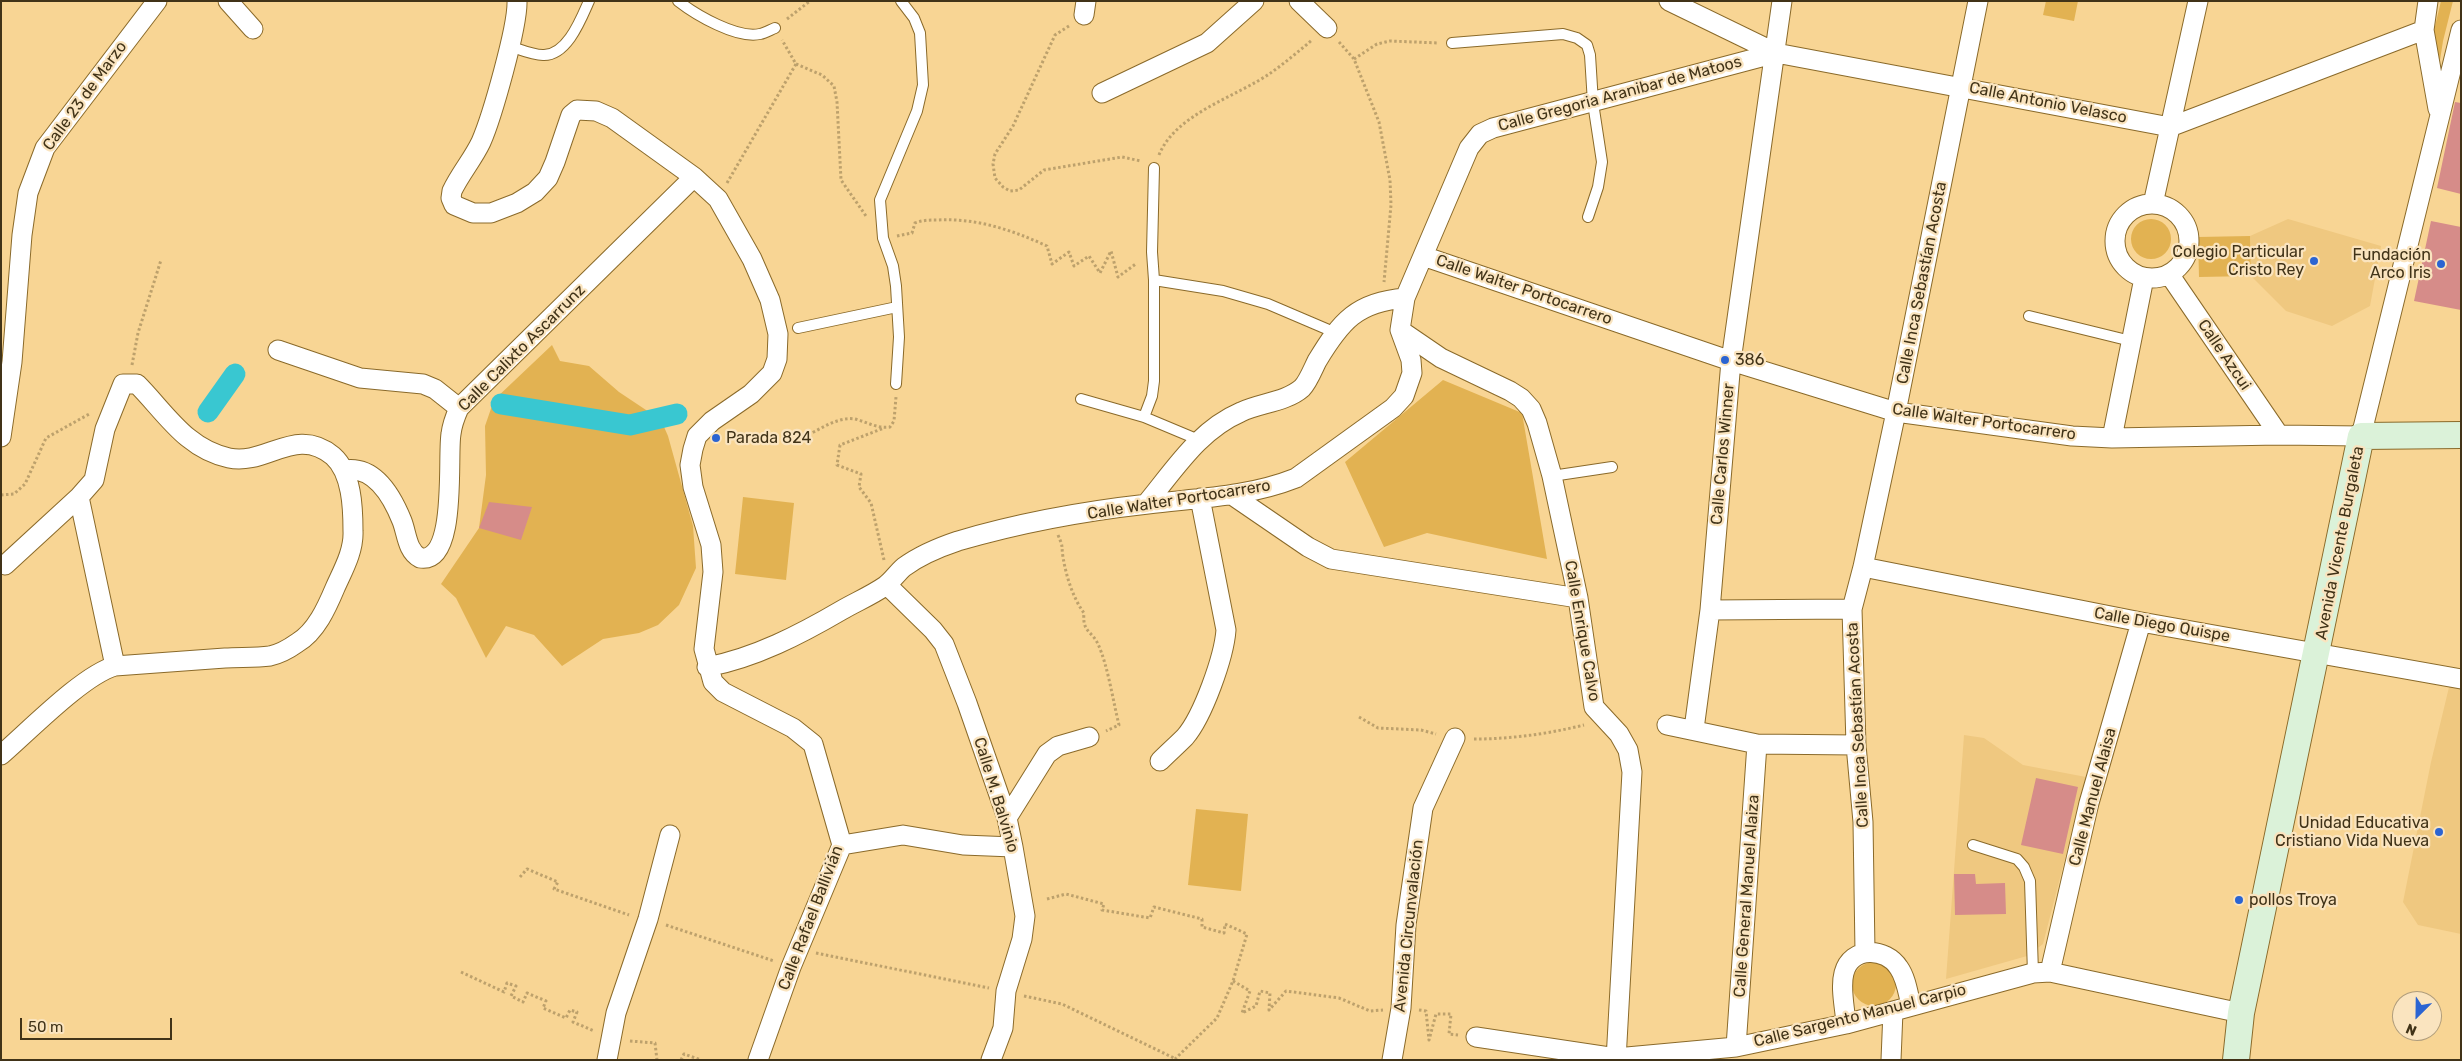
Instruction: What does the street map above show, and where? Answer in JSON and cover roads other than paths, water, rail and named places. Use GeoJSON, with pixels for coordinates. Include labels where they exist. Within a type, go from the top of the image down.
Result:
{"type":"FeatureCollection","features":[{"type":"Feature","properties":{"kind":"main road","name":"Calle Walter Portocarrero"},"geometry":{"type":"LineString","coordinates":[[2361,436],[2461,435]]}},
{"type":"Feature","properties":{"kind":"main road","name":"Avenida Vicente Burgaleta"},"geometry":{"type":"LineString","coordinates":[[2236,1060],[2241,1013],[2318,653],[2361,436]]}},
{"type":"Feature","properties":{"kind":"street","name":"Calle 23 de Marzo"},"geometry":{"type":"LineString","coordinates":[[2,437],[12,362],[22,235],[28,193],[45,148],[157,1]]}},
{"type":"Feature","properties":{"kind":"street"},"geometry":{"type":"LineString","coordinates":[[228,1],[253,29]]}},
{"type":"Feature","properties":{"kind":"street","name":"Calle Rafael Ballivián"},"geometry":{"type":"LineString","coordinates":[[516,1],[509,46],[483,135],[452,191],[451,198],[454,205],[473,213],[491,213],[517,203],[535,192],[548,178],[570,115],[577,110],[596,111],[612,118],[694,177],[718,199],[752,259],[770,300],[778,334],[777,359],[772,373],[751,394],[712,421],[698,436],[690,465],[693,487],[711,544],[713,572],[704,649],[707,667],[713,682],[723,692],[794,728],[813,744],[842,846],[798,949],[758,1060]]}},
{"type":"Feature","properties":{"kind":"street"},"geometry":{"type":"LineString","coordinates":[[1102,93],[1208,43],[1254,1]]}},
{"type":"Feature","properties":{"kind":"street"},"geometry":{"type":"LineString","coordinates":[[1299,1],[1327,28]]}},
{"type":"Feature","properties":{"kind":"street","name":"Calle Antonio Velasco"},"geometry":{"type":"LineString","coordinates":[[1669,1],[1776,53],[1961,86],[2170,127]]}},
{"type":"Feature","properties":{"kind":"street","name":"Calle Carlos Winner"},"geometry":{"type":"LineString","coordinates":[[1694,729],[1710,610],[1731,361],[1782,1]]}},
{"type":"Feature","properties":{"kind":"street","name":"Calle Inca Sebastían Acosta"},"geometry":{"type":"LineString","coordinates":[[1865,952],[1863,822],[1856,745],[1852,609],[1863,567],[1896,412],[1978,1]]}},
{"type":"Feature","properties":{"kind":"street"},"geometry":{"type":"LineString","coordinates":[[2153,204],[2198,1]]}},
{"type":"Feature","properties":{"kind":"street"},"geometry":{"type":"LineString","coordinates":[[2428,1],[2424,30],[2439,115]]}},
{"type":"Feature","properties":{"kind":"street"},"geometry":{"type":"LineString","coordinates":[[2170,127],[2424,30]]}},
{"type":"Feature","properties":{"kind":"street","name":"Avenida Vicente Burgaleta"},"geometry":{"type":"LineString","coordinates":[[2361,436],[2461,30]]}},
{"type":"Feature","properties":{"kind":"street","name":"Calle Gregoria Aranibar de Matoos"},"geometry":{"type":"LineString","coordinates":[[1423,256],[1469,148],[1480,134],[1493,128],[1776,53]]}},
{"type":"Feature","properties":{"kind":"street","name":"Calle Calixto Ascarrunz"},"geometry":{"type":"LineString","coordinates":[[344,470],[353,468],[363,470],[374,478],[395,506],[411,550],[420,558],[432,557],[441,544],[444,532],[448,505],[450,435],[459,408],[694,177]]}},
{"type":"Feature","properties":{"kind":"street"},"geometry":{"type":"LineString","coordinates":[[2153,204],[2165,206],[2176,213],[2184,222],[2189,233],[2189,246],[2186,257],[2179,267],[2169,274],[2157,278],[2144,278],[2125,267],[2115,248],[2115,236],[2118,226],[2132,209],[2153,204]]}},
{"type":"Feature","properties":{"kind":"street","name":"Calle Walter Portocarrero"},"geometry":{"type":"LineString","coordinates":[[707,667],[749,656],[824,622],[887,585],[904,567],[931,552],[957,542],[1054,520],[1146,504],[1232,495],[1278,485],[1296,478],[1393,408],[1404,396],[1412,373],[1412,360],[1400,330],[1405,298],[1423,256],[1731,361],[1896,412],[2072,436],[2112,438],[2278,435],[2361,436]]}},
{"type":"Feature","properties":{"kind":"street","name":"Calle Azcui"},"geometry":{"type":"LineString","coordinates":[[2169,274],[2278,435]]}},
{"type":"Feature","properties":{"kind":"street"},"geometry":{"type":"LineString","coordinates":[[2112,438],[2144,278]]}},
{"type":"Feature","properties":{"kind":"street"},"geometry":{"type":"LineString","coordinates":[[1146,504],[1199,440],[1215,426],[1242,412],[1291,394],[1303,387],[1336,333],[1358,310],[1382,300],[1405,298]]}},
{"type":"Feature","properties":{"kind":"street","name":"Calle Enrique Calvo"},"geometry":{"type":"LineString","coordinates":[[1400,330],[1441,358],[1521,398],[1531,409],[1537,423],[1552,476],[1578,598],[1594,707],[1619,734],[1628,750],[1632,772],[1616,1059]]}},
{"type":"Feature","properties":{"kind":"street"},"geometry":{"type":"LineString","coordinates":[[278,350],[360,378],[423,384],[435,389],[459,408]]}},
{"type":"Feature","properties":{"kind":"street"},"geometry":{"type":"LineString","coordinates":[[1,755],[81,685],[106,668],[271,656],[299,642],[322,617],[348,559],[353,537],[353,520],[344,470],[334,457],[316,446],[307,444],[288,446],[242,459],[229,458],[206,450],[180,432],[136,384],[129,383],[120,387],[105,429],[94,480],[79,497],[5,565]]}},
{"type":"Feature","properties":{"kind":"street"},"geometry":{"type":"LineString","coordinates":[[1232,495],[1308,547],[1331,559],[1344,563],[1578,598]]}},
{"type":"Feature","properties":{"kind":"street"},"geometry":{"type":"LineString","coordinates":[[79,497],[115,666]]}},
{"type":"Feature","properties":{"kind":"street"},"geometry":{"type":"LineString","coordinates":[[1160,761],[1185,736],[1195,722],[1218,668],[1225,645],[1226,630],[1200,498]]}},
{"type":"Feature","properties":{"kind":"street","name":"Calle Diego Quispe"},"geometry":{"type":"LineString","coordinates":[[1863,567],[2141,622],[2461,679]]}},
{"type":"Feature","properties":{"kind":"street","name":"Calle M. Balvinio"},"geometry":{"type":"LineString","coordinates":[[887,585],[933,630],[944,644],[968,703],[1007,818],[1014,847],[1025,916],[1022,938],[1006,992],[1002,1028],[991,1060]]}},
{"type":"Feature","properties":{"kind":"street"},"geometry":{"type":"LineString","coordinates":[[1710,610],[1852,609]]}},
{"type":"Feature","properties":{"kind":"street","name":"Calle Manuel Alaisa"},"geometry":{"type":"LineString","coordinates":[[2041,972],[2141,622]]}},
{"type":"Feature","properties":{"kind":"street"},"geometry":{"type":"LineString","coordinates":[[1667,725],[1694,729],[1757,744],[1856,745]]}},
{"type":"Feature","properties":{"kind":"street"},"geometry":{"type":"LineString","coordinates":[[1007,818],[1047,754],[1058,746],[1089,738]]}},
{"type":"Feature","properties":{"kind":"street","name":"Avenida Circunvalación"},"geometry":{"type":"LineString","coordinates":[[1392,1060],[1401,1008],[1406,925],[1423,808],[1455,738]]}},
{"type":"Feature","properties":{"kind":"street","name":"Calle General Manuel Alaiza"},"geometry":{"type":"LineString","coordinates":[[1736,1047],[1757,744]]}},
{"type":"Feature","properties":{"kind":"street"},"geometry":{"type":"LineString","coordinates":[[607,1060],[616,1013],[648,919],[670,835]]}},
{"type":"Feature","properties":{"kind":"street"},"geometry":{"type":"LineString","coordinates":[[842,846],[903,835],[963,845],[1014,847]]}},
{"type":"Feature","properties":{"kind":"street"},"geometry":{"type":"LineString","coordinates":[[1846,1024],[1844,972],[1855,958],[1865,952],[1883,954],[1893,960],[1900,969],[1911,1005]]}},
{"type":"Feature","properties":{"kind":"street","name":"Calle Sargento Manuel Carpio"},"geometry":{"type":"LineString","coordinates":[[1476,1037],[1616,1059],[1736,1047],[1846,1024],[1911,1005],[2041,972],[2241,1013]]}},
{"type":"Feature","properties":{"kind":"street"},"geometry":{"type":"LineString","coordinates":[[1891,1060],[1893,1011]]}},
{"type":"Feature","properties":{"kind":"lane"},"geometry":{"type":"LineString","coordinates":[[509,46],[543,55],[560,48],[568,41],[589,1]]}},
{"type":"Feature","properties":{"kind":"lane"},"geometry":{"type":"LineString","coordinates":[[678,1],[706,19],[742,32],[760,34],[774,28]]}},
{"type":"Feature","properties":{"kind":"lane"},"geometry":{"type":"LineString","coordinates":[[896,384],[899,337],[897,307],[893,266],[883,238],[880,200],[917,111],[923,84],[920,33],[914,18],[901,1]]}},
{"type":"Feature","properties":{"kind":"lane"},"geometry":{"type":"LineString","coordinates":[[1452,43],[1563,34],[1577,38],[1587,45],[1590,55],[1593,102],[1602,162],[1598,187],[1588,217]]}},
{"type":"Feature","properties":{"kind":"lane"},"geometry":{"type":"LineString","coordinates":[[1144,417],[1152,396],[1154,381],[1154,280],[1152,252],[1154,168]]}},
{"type":"Feature","properties":{"kind":"lane"},"geometry":{"type":"LineString","coordinates":[[1154,280],[1232,293],[1268,304],[1336,333]]}},
{"type":"Feature","properties":{"kind":"lane"},"geometry":{"type":"LineString","coordinates":[[798,328],[897,307]]}},
{"type":"Feature","properties":{"kind":"lane"},"geometry":{"type":"LineString","coordinates":[[2029,316],[2131,340]]}},
{"type":"Feature","properties":{"kind":"lane"},"geometry":{"type":"LineString","coordinates":[[1081,399],[1144,417],[1199,440]]}},
{"type":"Feature","properties":{"kind":"lane"},"geometry":{"type":"LineString","coordinates":[[1552,476],[1612,467]]}},
{"type":"Feature","properties":{"kind":"lane"},"geometry":{"type":"LineString","coordinates":[[1973,845],[2017,859],[2024,867],[2030,881],[2041,972]]}},
{"type":"Feature","properties":{"kind":"waterway"},"geometry":{"type":"LineString","coordinates":[[208,412],[235,374]]}},
{"type":"Feature","properties":{"kind":"waterway"},"geometry":{"type":"LineString","coordinates":[[501,404],[630,425],[677,414]]}},
{"type":"Feature","properties":{"kind":"place","name":"Colegio Particular Cristo Rey"},"geometry":{"type":"Point","coordinates":[2314,261]}},
{"type":"Feature","properties":{"kind":"place","name":"Fundación Arco Iris"},"geometry":{"type":"Point","coordinates":[2441,264]}},
{"type":"Feature","properties":{"kind":"place","name":"386"},"geometry":{"type":"Point","coordinates":[1725,360]}},
{"type":"Feature","properties":{"kind":"place","name":"Parada 824"},"geometry":{"type":"Point","coordinates":[716,438]}},
{"type":"Feature","properties":{"kind":"place","name":"Unidad Educativa Cristiano Vida Nueva"},"geometry":{"type":"Point","coordinates":[2439,832]}},
{"type":"Feature","properties":{"kind":"place","name":"pollos Troya"},"geometry":{"type":"Point","coordinates":[2239,900]}}]}
